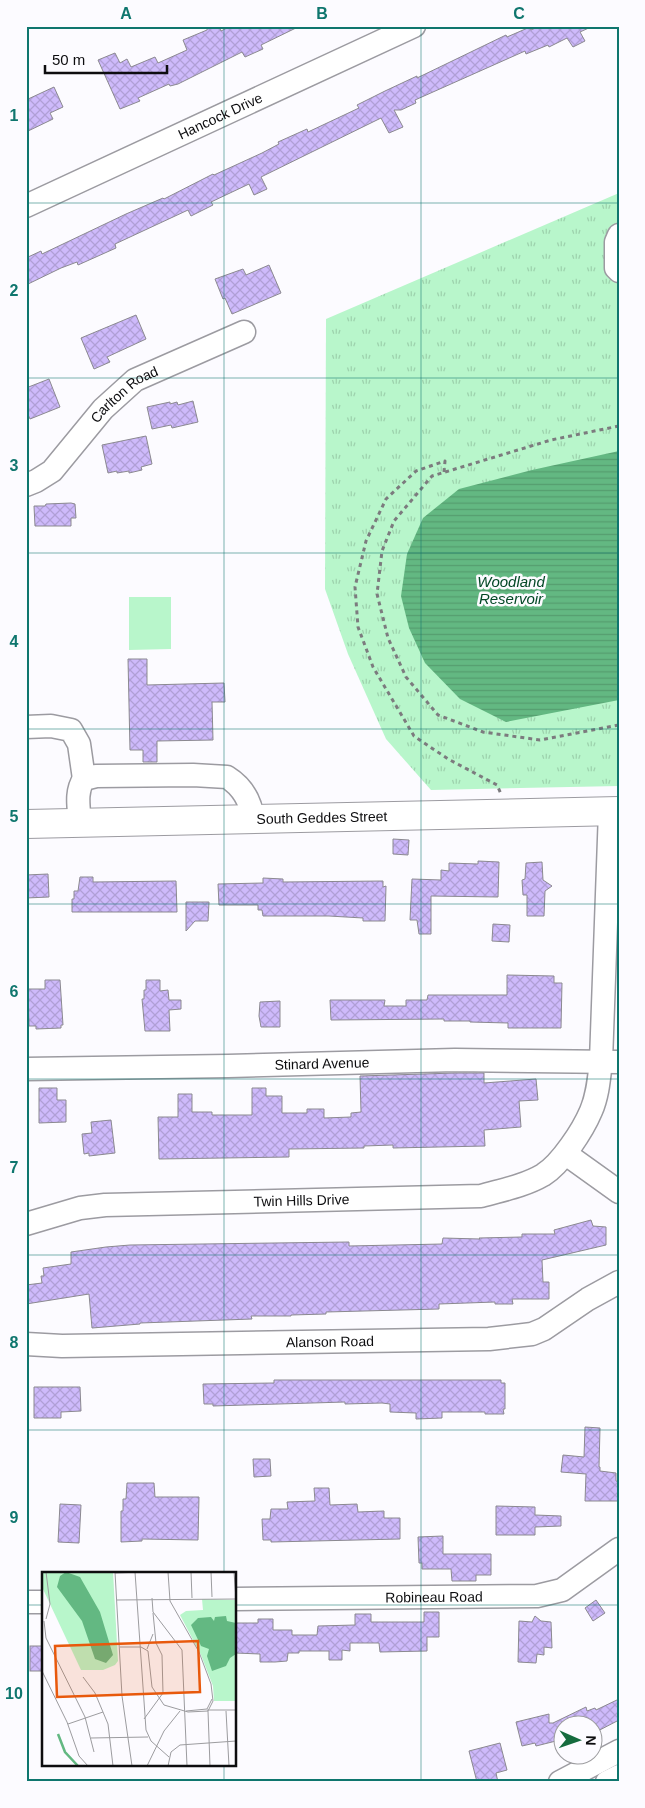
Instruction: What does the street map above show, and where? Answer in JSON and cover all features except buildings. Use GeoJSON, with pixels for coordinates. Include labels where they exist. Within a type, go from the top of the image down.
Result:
{"type":"FeatureCollection","features":[{"type":"Feature","properties":{"kind":"main road","name":"South Geddes Street"},"geometry":{"type":"LineString","coordinates":[[26,824],[614,811]]}},
{"type":"Feature","properties":{"kind":"street","name":"Hancock Drive"},"geometry":{"type":"LineString","coordinates":[[26,206],[414,26]]}},
{"type":"Feature","properties":{"kind":"street"},"geometry":{"type":"LineString","coordinates":[[619,235],[616,251],[616,268],[619,271]]}},
{"type":"Feature","properties":{"kind":"street","name":"Carlton Road"},"geometry":{"type":"LineString","coordinates":[[26,485],[52,471],[103,409],[135,380],[244,332]]}},
{"type":"Feature","properties":{"kind":"street"},"geometry":{"type":"LineString","coordinates":[[26,727],[51,726],[71,730],[79,744],[84,778],[78,792],[80,824]]}},
{"type":"Feature","properties":{"kind":"street"},"geometry":{"type":"LineString","coordinates":[[84,778],[96,776],[227,776],[238,785],[249,801],[253,820]]}},
{"type":"Feature","properties":{"kind":"street","name":"Twin Hills Drive"},"geometry":{"type":"LineString","coordinates":[[26,1224],[80,1208],[105,1206],[481,1196],[525,1184],[544,1174],[566,1154],[591,1111],[598,1087],[610,1062],[614,811]]}},
{"type":"Feature","properties":{"kind":"street","name":"Stinard Avenue"},"geometry":{"type":"LineString","coordinates":[[26,1069],[455,1060],[610,1062]]}},
{"type":"Feature","properties":{"kind":"street"},"geometry":{"type":"LineString","coordinates":[[566,1154],[619,1192]]}},
{"type":"Feature","properties":{"kind":"street","name":"Alanson Road"},"geometry":{"type":"LineString","coordinates":[[26,1344],[62,1346],[489,1339],[532,1334],[619,1282]]}},
{"type":"Feature","properties":{"kind":"street","name":"Robineau Road"},"geometry":{"type":"LineString","coordinates":[[236,1599],[537,1596],[562,1590],[619,1549]]}},
{"type":"Feature","properties":{"kind":"street"},"geometry":{"type":"LineString","coordinates":[[26,1602],[42,1602]]}},
{"type":"Feature","properties":{"kind":"street"},"geometry":{"type":"LineString","coordinates":[[560,1782],[619,1751]]}},
{"type":"Feature","properties":{"kind":"street"},"geometry":{"type":"LineString","coordinates":[[607,1782],[619,1776]]}},
{"type":"Feature","properties":{"kind":"path"},"geometry":{"type":"LineString","coordinates":[[619,426],[551,440],[432,476],[394,521],[382,551],[377,594],[388,638],[406,677],[438,715],[483,732],[540,740],[619,725]]}},
{"type":"Feature","properties":{"kind":"path"},"geometry":{"type":"LineString","coordinates":[[444,472],[445,461],[416,471],[386,499],[366,541],[355,587],[358,627],[373,666],[414,736],[448,759],[497,785],[509,814]]}},
{"type":"Feature","properties":{"kind":"green space"},"geometry":{"type":"Polygon","coordinates":[[[619,193],[619,786],[431,790],[386,739],[348,654],[325,589],[326,319],[619,193]]]}},
{"type":"Feature","properties":{"kind":"green space"},"geometry":{"type":"Polygon","coordinates":[[[129,597],[171,597],[171,649],[129,650],[129,597]]]}},
{"type":"Feature","properties":{"kind":"water","name":"Woodland Reservoir"},"geometry":{"type":"Polygon","coordinates":[[[619,451],[619,700],[506,722],[460,699],[425,663],[409,628],[401,596],[407,554],[423,518],[459,489],[532,470],[619,451]]]}}]}
